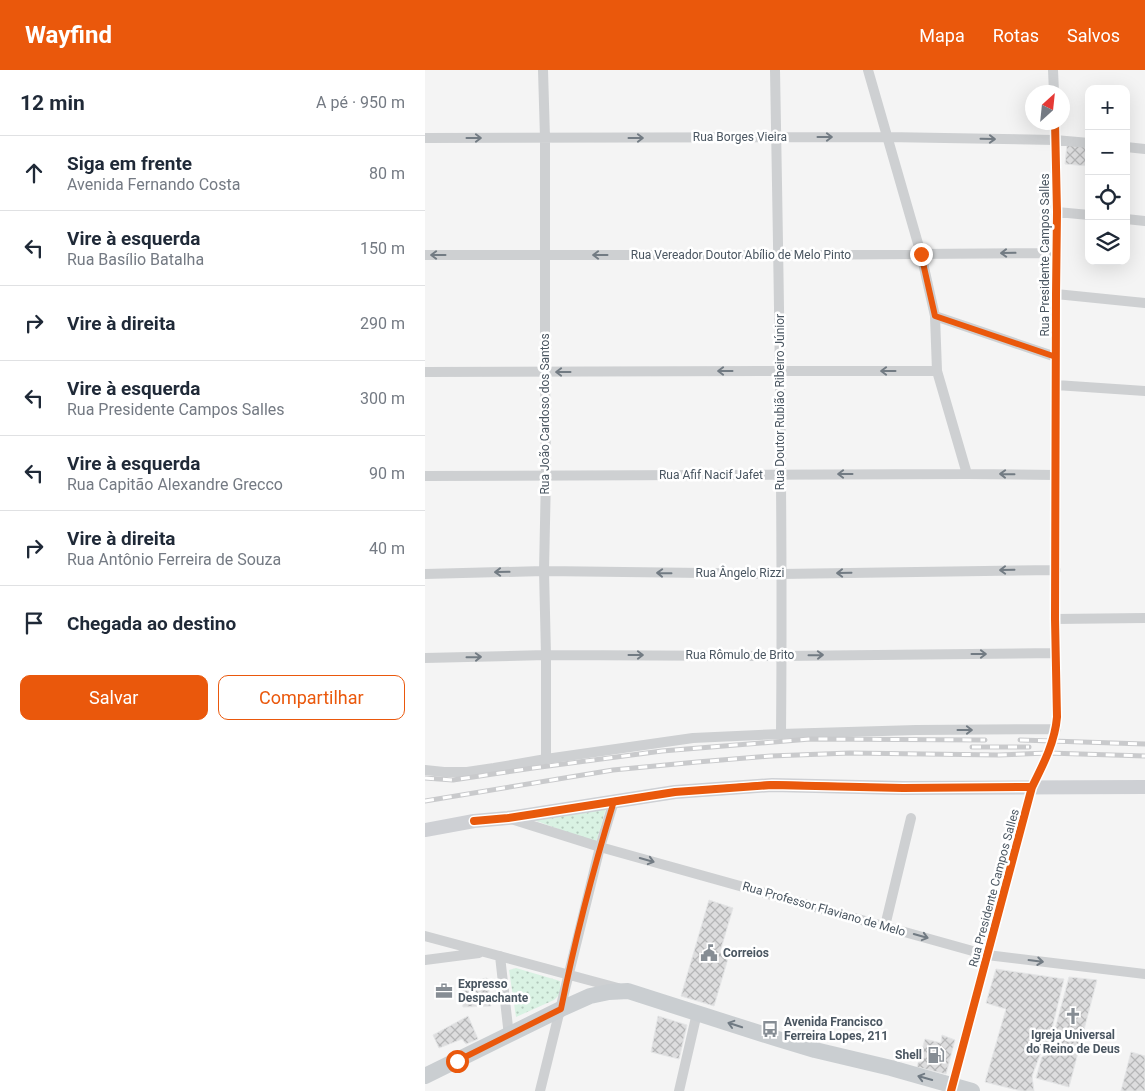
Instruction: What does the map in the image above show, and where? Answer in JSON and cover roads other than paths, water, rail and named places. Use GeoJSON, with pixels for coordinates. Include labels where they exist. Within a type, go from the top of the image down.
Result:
{"type":"FeatureCollection","features":[{"type":"Feature","properties":{"kind":"main road"},"geometry":{"type":"LineString","coordinates":[[426,829],[675,792],[772,784],[903,788],[1145,787]]}},
{"type":"Feature","properties":{"kind":"main road"},"geometry":{"type":"LineString","coordinates":[[425,1076],[591,996],[609,992],[628,991],[806,1047],[891,1068],[951,1088],[972,1091]]}},
{"type":"Feature","properties":{"kind":"street","name":"Rua João Cardoso dos Santos"},"geometry":{"type":"LineString","coordinates":[[543,70],[545,138],[546,475],[544,571],[546,759]]}},
{"type":"Feature","properties":{"kind":"street","name":"Rua Doutor Rubião Ribeiro Júnior"},"geometry":{"type":"LineString","coordinates":[[775,70],[781,371],[781,734]]}},
{"type":"Feature","properties":{"kind":"street"},"geometry":{"type":"LineString","coordinates":[[868,70],[921,254],[935,316],[937,371],[967,474]]}},
{"type":"Feature","properties":{"kind":"street"},"geometry":{"type":"LineString","coordinates":[[1053,70],[1054,85]]}},
{"type":"Feature","properties":{"kind":"street","name":"Rua Presidente Campos Salles"},"geometry":{"type":"LineString","coordinates":[[951,1088],[1032,788],[1048,753],[1056,729],[1057,212],[1055,130]]}},
{"type":"Feature","properties":{"kind":"street","name":"Rua Borges Vieira"},"geometry":{"type":"LineString","coordinates":[[425,138],[886,137],[1055,140],[1085,143]]}},
{"type":"Feature","properties":{"kind":"street"},"geometry":{"type":"LineString","coordinates":[[1130,147],[1145,149]]}},
{"type":"Feature","properties":{"kind":"street"},"geometry":{"type":"LineString","coordinates":[[1057,212],[1085,215]]}},
{"type":"Feature","properties":{"kind":"street"},"geometry":{"type":"LineString","coordinates":[[1130,219],[1145,221]]}},
{"type":"Feature","properties":{"kind":"street","name":"Rua Vereador Doutor Abílio de Melo Pinto"},"geometry":{"type":"LineString","coordinates":[[425,255],[1056,253]]}},
{"type":"Feature","properties":{"kind":"street"},"geometry":{"type":"LineString","coordinates":[[1056,294],[1145,303]]}},
{"type":"Feature","properties":{"kind":"street"},"geometry":{"type":"LineString","coordinates":[[935,316],[1056,357]]}},
{"type":"Feature","properties":{"kind":"street"},"geometry":{"type":"LineString","coordinates":[[425,372],[937,371]]}},
{"type":"Feature","properties":{"kind":"street"},"geometry":{"type":"LineString","coordinates":[[1056,384],[1145,391]]}},
{"type":"Feature","properties":{"kind":"street","name":"Rua Afif Nacif Jafet"},"geometry":{"type":"LineString","coordinates":[[425,476],[1056,475]]}},
{"type":"Feature","properties":{"kind":"street","name":"Rua Ângelo Rizzi"},"geometry":{"type":"LineString","coordinates":[[425,574],[544,571],[781,574],[1055,570]]}},
{"type":"Feature","properties":{"kind":"street"},"geometry":{"type":"LineString","coordinates":[[1055,619],[1145,618]]}},
{"type":"Feature","properties":{"kind":"street","name":"Rua Rômulo de Brito"},"geometry":{"type":"LineString","coordinates":[[425,658],[546,655],[782,656],[1056,653]]}},
{"type":"Feature","properties":{"kind":"street"},"geometry":{"type":"LineString","coordinates":[[425,770],[467,772],[693,738],[916,730],[1056,729]]}},
{"type":"Feature","properties":{"kind":"street"},"geometry":{"type":"LineString","coordinates":[[540,1091],[600,847],[614,801]]}},
{"type":"Feature","properties":{"kind":"street","name":"Rua Professor Flaviano de Melo"},"geometry":{"type":"LineString","coordinates":[[508,818],[600,847],[987,955],[1145,974]]}},
{"type":"Feature","properties":{"kind":"street"},"geometry":{"type":"LineString","coordinates":[[885,926],[911,818]]}},
{"type":"Feature","properties":{"kind":"street"},"geometry":{"type":"LineString","coordinates":[[425,936],[628,991]]}},
{"type":"Feature","properties":{"kind":"street"},"geometry":{"type":"LineString","coordinates":[[425,960],[484,952]]}},
{"type":"Feature","properties":{"kind":"street"},"geometry":{"type":"LineString","coordinates":[[500,956],[509,1036]]}},
{"type":"Feature","properties":{"kind":"street"},"geometry":{"type":"LineString","coordinates":[[679,1091],[697,1013]]}},
{"type":"Feature","properties":{"kind":"railway"},"geometry":{"type":"LineString","coordinates":[[425,778],[453,780],[662,751],[810,739],[985,740]]}},
{"type":"Feature","properties":{"kind":"railway"},"geometry":{"type":"LineString","coordinates":[[1020,740],[1145,744]]}},
{"type":"Feature","properties":{"kind":"railway"},"geometry":{"type":"LineString","coordinates":[[972,747],[1029,747]]}},
{"type":"Feature","properties":{"kind":"railway"},"geometry":{"type":"LineString","coordinates":[[425,801],[613,770],[771,756],[850,753],[999,755],[1048,753],[1145,756]]}},
{"type":"Feature","properties":{"kind":"place","name":"Correios"},"geometry":{"type":"Point","coordinates":[709,953]}},
{"type":"Feature","properties":{"kind":"place","name":"Expresso Despachante"},"geometry":{"type":"Point","coordinates":[444,991]}},
{"type":"Feature","properties":{"kind":"place","name":"Igreja Universal do Reino de Deus"},"geometry":{"type":"Point","coordinates":[1073,1016]}},
{"type":"Feature","properties":{"kind":"place","name":"Avenida Francisco Ferreira Lopes, 211"},"geometry":{"type":"Point","coordinates":[770,1029]}},
{"type":"Feature","properties":{"kind":"place","name":"Shell"},"geometry":{"type":"Point","coordinates":[936,1055]}}]}
